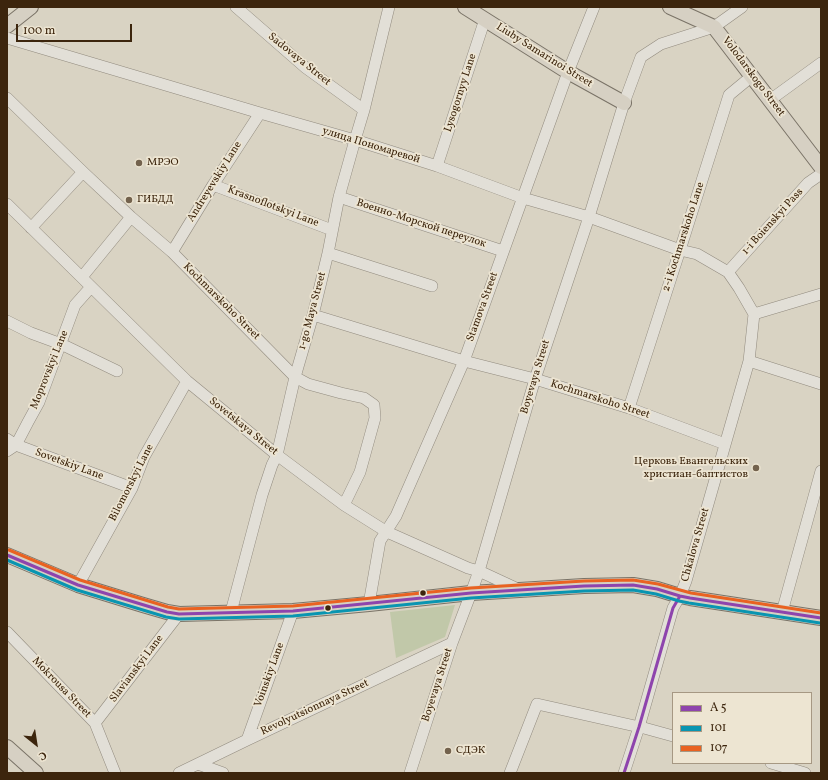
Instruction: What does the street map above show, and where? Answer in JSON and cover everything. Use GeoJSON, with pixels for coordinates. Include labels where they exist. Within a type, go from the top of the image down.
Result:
{"type":"FeatureCollection","features":[{"type":"Feature","properties":{"kind":"main road"},"geometry":{"type":"LineString","coordinates":[[7,26],[31,7]]}},
{"type":"Feature","properties":{"kind":"main road","name":"Liuby Samarinoi Street"},"geometry":{"type":"LineString","coordinates":[[465,7],[568,72],[624,104]]}},
{"type":"Feature","properties":{"kind":"main road","name":"Volodarskogo Street"},"geometry":{"type":"LineString","coordinates":[[670,7],[714,27],[821,166]]}},
{"type":"Feature","properties":{"kind":"main road"},"geometry":{"type":"LineString","coordinates":[[7,555],[78,585],[167,612],[179,614],[293,611],[471,593],[584,586],[633,586],[680,596],[821,618]]}},
{"type":"Feature","properties":{"kind":"main road"},"geometry":{"type":"LineString","coordinates":[[7,747],[36,773]]}},
{"type":"Feature","properties":{"kind":"street","name":"Sadovaya Street"},"geometry":{"type":"LineString","coordinates":[[236,7],[306,68],[364,110]]}},
{"type":"Feature","properties":{"kind":"street","name":"1-go Maya Street"},"geometry":{"type":"LineString","coordinates":[[231,612],[262,495],[277,455],[295,377],[313,315],[340,197],[364,110],[388,7]]}},
{"type":"Feature","properties":{"kind":"street","name":"Stamova Street"},"geometry":{"type":"LineString","coordinates":[[369,604],[380,541],[396,516],[464,361],[568,72],[594,7]]}},
{"type":"Feature","properties":{"kind":"street","name":"Boyevaya Street"},"geometry":{"type":"LineString","coordinates":[[410,773],[452,643],[479,571],[535,379],[624,104],[641,57],[661,44],[714,27],[742,7]]}},
{"type":"Feature","properties":{"kind":"street","name":"Lysogornyy Lane"},"geometry":{"type":"LineString","coordinates":[[437,166],[485,19]]}},
{"type":"Feature","properties":{"kind":"street","name":"улица Пономаревой"},"geometry":{"type":"LineString","coordinates":[[7,38],[355,140],[437,166],[523,198],[589,216],[680,250],[697,254],[728,272]]}},
{"type":"Feature","properties":{"kind":"street"},"geometry":{"type":"LineString","coordinates":[[770,100],[821,63]]}},
{"type":"Feature","properties":{"kind":"street","name":"2-i Kochmarskoho Lane"},"geometry":{"type":"LineString","coordinates":[[629,408],[729,95],[752,76]]}},
{"type":"Feature","properties":{"kind":"street","name":"Kochmarskoho Street"},"geometry":{"type":"LineString","coordinates":[[7,98],[131,217],[172,252],[295,377],[308,384],[364,398],[374,405],[375,418],[360,472],[344,505]]}},
{"type":"Feature","properties":{"kind":"street","name":"Andreyevskiy Lane"},"geometry":{"type":"LineString","coordinates":[[172,252],[260,113]]}},
{"type":"Feature","properties":{"kind":"street"},"geometry":{"type":"LineString","coordinates":[[31,228],[83,172]]}},
{"type":"Feature","properties":{"kind":"street","name":"1-i Boienskyi Pass"},"geometry":{"type":"LineString","coordinates":[[728,272],[808,183],[821,174]]}},
{"type":"Feature","properties":{"kind":"street","name":"Krasnoflotskyi Lane"},"geometry":{"type":"LineString","coordinates":[[213,185],[332,230]]}},
{"type":"Feature","properties":{"kind":"street","name":"Военно-Морской переулок"},"geometry":{"type":"LineString","coordinates":[[340,197],[503,251]]}},
{"type":"Feature","properties":{"kind":"street","name":"Sovetskaya Street"},"geometry":{"type":"LineString","coordinates":[[8,207],[82,277],[188,382],[277,455],[344,505],[387,532],[521,590]]}},
{"type":"Feature","properties":{"kind":"street"},"geometry":{"type":"LineString","coordinates":[[82,277],[131,217]]}},
{"type":"Feature","properties":{"kind":"street"},"geometry":{"type":"LineString","coordinates":[[328,253],[432,286]]}},
{"type":"Feature","properties":{"kind":"street"},"geometry":{"type":"LineString","coordinates":[[728,272],[754,314],[821,294]]}},
{"type":"Feature","properties":{"kind":"street","name":"Moprovskyi Lane"},"geometry":{"type":"LineString","coordinates":[[10,445],[39,402],[75,305],[91,287]]}},
{"type":"Feature","properties":{"kind":"street","name":"Chkalova Street"},"geometry":{"type":"LineString","coordinates":[[624,773],[639,727],[672,608],[680,596],[686,582],[749,361],[754,314]]}},
{"type":"Feature","properties":{"kind":"street","name":"Kochmarskoho Street"},"geometry":{"type":"LineString","coordinates":[[313,315],[464,361],[535,379],[629,408],[725,444]]}},
{"type":"Feature","properties":{"kind":"street"},"geometry":{"type":"LineString","coordinates":[[7,321],[31,333],[61,344],[117,371]]}},
{"type":"Feature","properties":{"kind":"street"},"geometry":{"type":"LineString","coordinates":[[749,361],[821,384]]}},
{"type":"Feature","properties":{"kind":"street","name":"Bilomorskyi Lane"},"geometry":{"type":"LineString","coordinates":[[78,585],[132,488],[144,457],[188,382]]}},
{"type":"Feature","properties":{"kind":"street","name":"Sovetskiy Lane"},"geometry":{"type":"LineString","coordinates":[[10,445],[132,488]]}},
{"type":"Feature","properties":{"kind":"street"},"geometry":{"type":"LineString","coordinates":[[782,612],[821,471]]}},
{"type":"Feature","properties":{"kind":"street","name":"Voinskiy Lane"},"geometry":{"type":"LineString","coordinates":[[247,740],[293,611]]}},
{"type":"Feature","properties":{"kind":"street","name":"Slavianskyi Lane"},"geometry":{"type":"LineString","coordinates":[[95,723],[179,614]]}},
{"type":"Feature","properties":{"kind":"street","name":"Mokrousa Street"},"geometry":{"type":"LineString","coordinates":[[7,632],[95,723],[115,773]]}},
{"type":"Feature","properties":{"kind":"street","name":"Revolyutsionnaya Street"},"geometry":{"type":"LineString","coordinates":[[179,773],[452,643]]}},
{"type":"Feature","properties":{"kind":"street"},"geometry":{"type":"LineString","coordinates":[[510,773],[537,704],[672,736]]}},
{"type":"Feature","properties":{"kind":"street"},"geometry":{"type":"LineString","coordinates":[[198,764],[223,773]]}},
{"type":"Feature","properties":{"kind":"street"},"geometry":{"type":"LineString","coordinates":[[774,764],[805,773]]}},
{"type":"Feature","properties":{"kind":"green space"},"geometry":{"type":"Polygon","coordinates":[[[455,605],[445,637],[396,658],[390,612],[455,605]]]}},
{"type":"Feature","properties":{"kind":"transit line","name":"107"},"geometry":{"type":"LineString","coordinates":[[9,550],[80,580],[179,609],[293,606],[471,588],[584,581],[633,580],[658,584],[691,593],[821,613]]}},
{"type":"Feature","properties":{"kind":"transit line"},"geometry":{"type":"LineString","coordinates":[[7,555],[78,585],[167,612],[179,614],[293,611],[471,593],[584,586],[633,585],[657,589],[690,598],[821,618]]}},
{"type":"Feature","properties":{"kind":"transit line","name":"101"},"geometry":{"type":"LineString","coordinates":[[7,560],[77,590],[166,617],[179,619],[293,616],[471,598],[584,591],[633,590],[656,594],[689,603],[820,623]]}},
{"type":"Feature","properties":{"kind":"transit line"},"geometry":{"type":"LineString","coordinates":[[624,773],[639,727],[673,608],[680,596]]}},
{"type":"Feature","properties":{"kind":"place","name":"МРЭО"},"geometry":{"type":"Point","coordinates":[139,163]}},
{"type":"Feature","properties":{"kind":"place","name":"ГИБДД"},"geometry":{"type":"Point","coordinates":[129,200]}},
{"type":"Feature","properties":{"kind":"place","name":"Церковь Евангельских христиан-баптистов"},"geometry":{"type":"Point","coordinates":[756,468]}},
{"type":"Feature","properties":{"kind":"place","name":"СДЭК"},"geometry":{"type":"Point","coordinates":[448,751]}}]}
